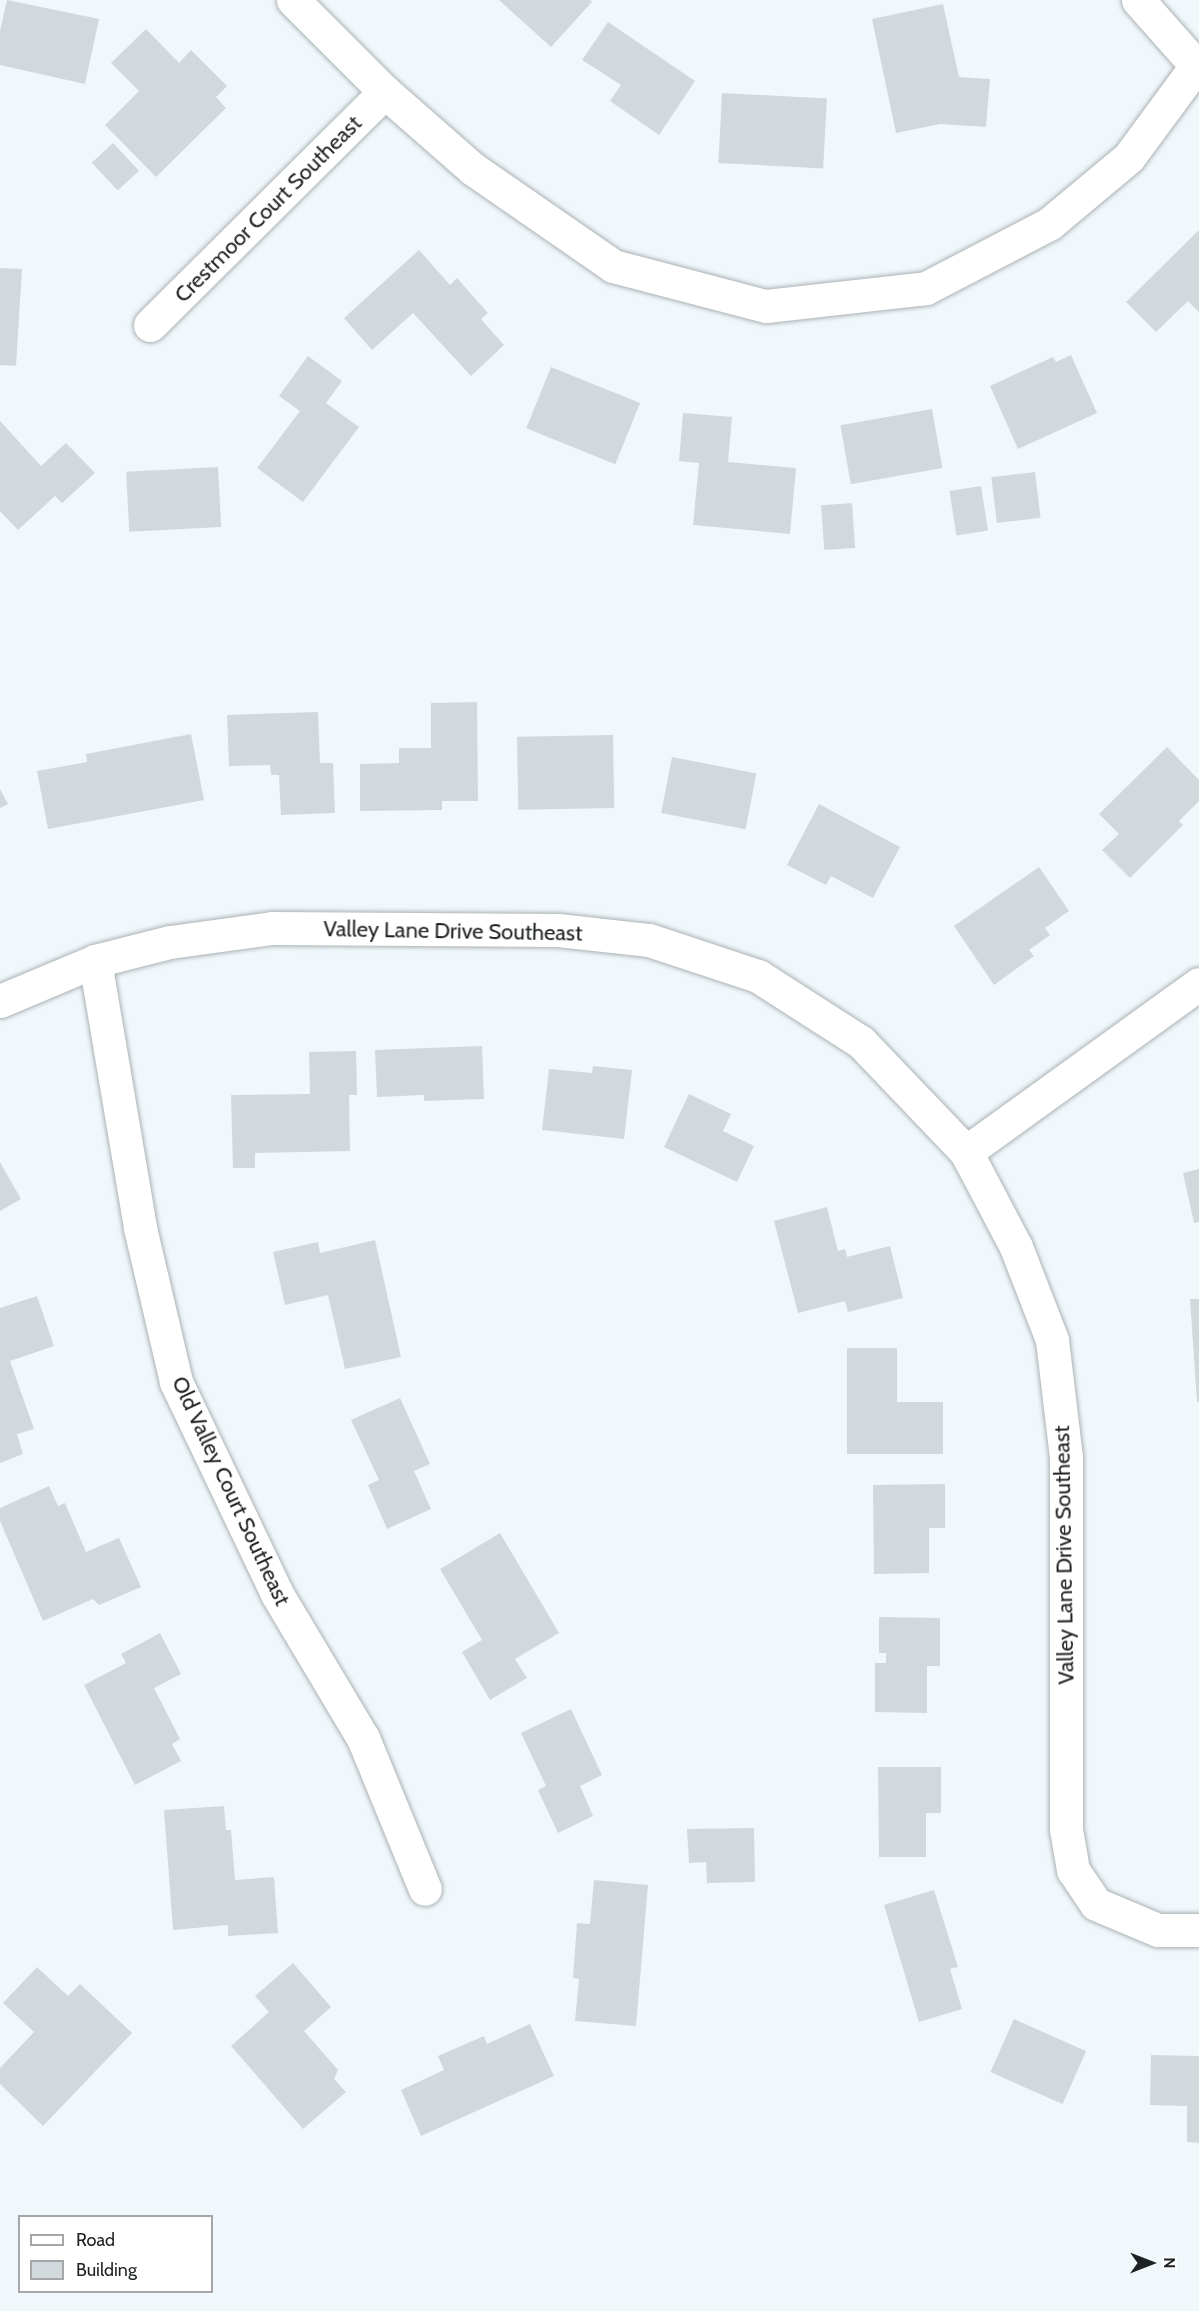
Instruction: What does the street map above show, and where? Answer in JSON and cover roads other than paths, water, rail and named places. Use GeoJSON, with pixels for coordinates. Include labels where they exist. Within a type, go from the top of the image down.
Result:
{"type":"FeatureCollection","features":[{"type":"Feature","properties":{"kind":"street"},"geometry":{"type":"LineString","coordinates":[[293,0],[385,92],[473,169],[613,266],[766,306],[926,288],[1049,224],[1129,157],[1197,67],[1138,0]]}},
{"type":"Feature","properties":{"kind":"street","name":"Crestmoor Court Southeast"},"geometry":{"type":"LineString","coordinates":[[150,325],[385,92]]}},
{"type":"Feature","properties":{"kind":"street","name":"Valley Lane Drive Southeast"},"geometry":{"type":"LineString","coordinates":[[0,1001],[95,961],[170,942],[272,928],[558,930],[649,940],[758,976],[861,1042],[966,1152],[1016,1247],[1052,1340],[1066,1457],[1066,1828],[1072,1870],[1096,1904],[1158,1930],[1199,1929]]}},
{"type":"Feature","properties":{"kind":"street","name":"Old Valley Court Southeast"},"geometry":{"type":"LineString","coordinates":[[95,961],[140,1228],[176,1382],[278,1594],[363,1738],[425,1889]]}},
{"type":"Feature","properties":{"kind":"street"},"geometry":{"type":"LineString","coordinates":[[966,1152],[1199,984]]}}]}
